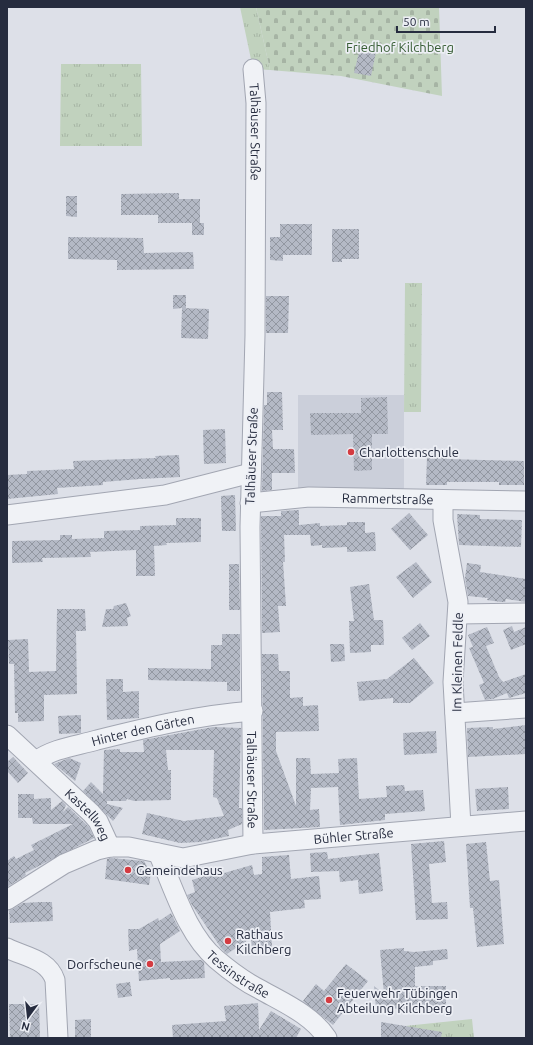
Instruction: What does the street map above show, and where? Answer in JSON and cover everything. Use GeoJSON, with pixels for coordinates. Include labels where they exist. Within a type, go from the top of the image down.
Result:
{"type":"FeatureCollection","features":[{"type":"Feature","properties":{"kind":"street","name":"Talhäuser Straße"},"geometry":{"type":"LineString","coordinates":[[252,69],[256,104],[255,335],[250,503],[253,844]]}},
{"type":"Feature","properties":{"kind":"street"},"geometry":{"type":"LineString","coordinates":[[7,515],[165,495],[251,473]]}},
{"type":"Feature","properties":{"kind":"street","name":"Rammertstraße"},"geometry":{"type":"LineString","coordinates":[[250,503],[309,497],[526,501]]}},
{"type":"Feature","properties":{"kind":"street","name":"Im Kleinen Feldle"},"geometry":{"type":"LineString","coordinates":[[443,500],[443,520],[456,589],[458,614],[454,676],[462,826]]}},
{"type":"Feature","properties":{"kind":"street"},"geometry":{"type":"LineString","coordinates":[[458,614],[526,613]]}},
{"type":"Feature","properties":{"kind":"street"},"geometry":{"type":"LineString","coordinates":[[455,713],[526,708]]}},
{"type":"Feature","properties":{"kind":"street","name":"Hinter den Gärten"},"geometry":{"type":"LineString","coordinates":[[36,761],[59,749],[156,725],[201,716],[253,711]]}},
{"type":"Feature","properties":{"kind":"street","name":"Kastellweg"},"geometry":{"type":"LineString","coordinates":[[7,734],[91,813],[100,825],[110,847],[131,848],[183,858]]}},
{"type":"Feature","properties":{"kind":"street","name":"Bühler Straße"},"geometry":{"type":"LineString","coordinates":[[183,858],[253,844],[526,822]]}},
{"type":"Feature","properties":{"kind":"street"},"geometry":{"type":"LineString","coordinates":[[7,900],[64,864],[97,850],[110,847]]}},
{"type":"Feature","properties":{"kind":"street","name":"Tessinstraße"},"geometry":{"type":"LineString","coordinates":[[158,853],[174,888],[184,915],[203,944],[215,958],[246,981],[308,1018],[327,1038]]}},
{"type":"Feature","properties":{"kind":"street"},"geometry":{"type":"LineString","coordinates":[[174,888],[183,858]]}},
{"type":"Feature","properties":{"kind":"street"},"geometry":{"type":"LineString","coordinates":[[7,948],[44,964],[52,971],[55,980],[58,1038]]}},
{"type":"Feature","properties":{"kind":"shaded area","name":"Charlottenschule"},"geometry":{"type":"Polygon","coordinates":[[[298,395],[404,395],[404,493],[298,492],[298,395]]]}},
{"type":"Feature","properties":{"kind":"green space"},"geometry":{"type":"Polygon","coordinates":[[[240,7],[256,7],[270,70],[253,69],[240,7]]]}},
{"type":"Feature","properties":{"kind":"green space","name":"Friedhof Kilchberg"},"geometry":{"type":"Polygon","coordinates":[[[256,7],[439,7],[442,96],[341,76],[270,70],[256,7]]]}},
{"type":"Feature","properties":{"kind":"green space"},"geometry":{"type":"Polygon","coordinates":[[[61,64],[141,64],[142,146],[60,146],[61,64]]]}},
{"type":"Feature","properties":{"kind":"green space"},"geometry":{"type":"Polygon","coordinates":[[[405,283],[422,283],[421,412],[404,412],[405,283]]]}},
{"type":"Feature","properties":{"kind":"green space"},"geometry":{"type":"Polygon","coordinates":[[[472,1019],[474,1038],[432,1038],[405,1026],[472,1019]]]}},
{"type":"Feature","properties":{"kind":"building"},"geometry":{"type":"Polygon","coordinates":[[[360,48],[376,52],[371,76],[354,73],[360,48]]]}},
{"type":"Feature","properties":{"kind":"building"},"geometry":{"type":"Polygon","coordinates":[[[179,193],[179,199],[200,199],[200,223],[158,223],[158,215],[121,215],[121,194],[179,193]]]}},
{"type":"Feature","properties":{"kind":"building"},"geometry":{"type":"Polygon","coordinates":[[[66,196],[77,196],[77,217],[66,216],[66,196]]]}},
{"type":"Feature","properties":{"kind":"building"},"geometry":{"type":"Polygon","coordinates":[[[192,223],[204,223],[204,235],[192,235],[192,223]]]}},
{"type":"Feature","properties":{"kind":"building"},"geometry":{"type":"Polygon","coordinates":[[[280,224],[312,224],[312,255],[283,255],[283,261],[270,260],[270,237],[280,237],[280,224]]]}},
{"type":"Feature","properties":{"kind":"building"},"geometry":{"type":"Polygon","coordinates":[[[332,229],[359,229],[359,259],[342,259],[342,262],[332,262],[332,229]]]}},
{"type":"Feature","properties":{"kind":"building"},"geometry":{"type":"Polygon","coordinates":[[[68,237],[143,238],[144,253],[193,252],[194,269],[117,270],[117,260],[68,259],[68,237]]]}},
{"type":"Feature","properties":{"kind":"building"},"geometry":{"type":"Polygon","coordinates":[[[173,295],[186,295],[186,308],[183,308],[209,309],[208,339],[181,338],[182,308],[173,309],[173,295]]]}},
{"type":"Feature","properties":{"kind":"building"},"geometry":{"type":"Polygon","coordinates":[[[266,296],[289,296],[288,333],[266,333],[266,296]]]}},
{"type":"Feature","properties":{"kind":"building"},"geometry":{"type":"Polygon","coordinates":[[[267,392],[282,392],[283,430],[272,430],[273,449],[294,449],[295,473],[272,473],[272,490],[262,491],[264,405],[267,405],[267,392]]]}},
{"type":"Feature","properties":{"kind":"building"},"geometry":{"type":"Polygon","coordinates":[[[387,397],[388,434],[372,434],[372,470],[354,471],[353,434],[311,435],[310,413],[361,413],[361,398],[387,397]]]}},
{"type":"Feature","properties":{"kind":"building"},"geometry":{"type":"Polygon","coordinates":[[[225,429],[226,463],[204,464],[203,430],[225,429]]]}},
{"type":"Feature","properties":{"kind":"building"},"geometry":{"type":"Polygon","coordinates":[[[179,455],[180,477],[103,482],[103,485],[57,488],[58,494],[7,499],[7,475],[27,474],[27,471],[74,469],[73,461],[156,458],[155,456],[179,455]]]}},
{"type":"Feature","properties":{"kind":"building"},"geometry":{"type":"Polygon","coordinates":[[[427,457],[524,461],[524,485],[499,485],[499,482],[447,482],[447,485],[426,485],[427,457]]]}},
{"type":"Feature","properties":{"kind":"building"},"geometry":{"type":"Polygon","coordinates":[[[235,495],[236,531],[222,531],[221,496],[235,495]]]}},
{"type":"Feature","properties":{"kind":"building"},"geometry":{"type":"Polygon","coordinates":[[[299,510],[299,525],[320,523],[320,526],[347,525],[347,522],[365,522],[365,533],[375,532],[376,551],[347,552],[347,547],[322,548],[322,545],[311,546],[310,535],[284,535],[285,562],[283,562],[286,606],[278,606],[280,632],[262,633],[261,516],[281,516],[281,511],[299,510]]]}},
{"type":"Feature","properties":{"kind":"building"},"geometry":{"type":"Polygon","coordinates":[[[409,513],[428,535],[410,550],[391,529],[409,513]]]}},
{"type":"Feature","properties":{"kind":"building"},"geometry":{"type":"Polygon","coordinates":[[[457,514],[480,515],[480,519],[522,520],[521,547],[459,545],[457,514]]]}},
{"type":"Feature","properties":{"kind":"building"},"geometry":{"type":"Polygon","coordinates":[[[176,518],[201,518],[201,542],[166,543],[167,545],[154,546],[155,576],[136,576],[136,550],[90,552],[91,557],[42,558],[43,562],[12,563],[12,541],[60,540],[60,535],[72,535],[72,539],[104,538],[104,531],[140,530],[140,526],[176,525],[176,518]]]}},
{"type":"Feature","properties":{"kind":"building"},"geometry":{"type":"Polygon","coordinates":[[[416,562],[432,582],[413,598],[396,577],[416,562]]]}},
{"type":"Feature","properties":{"kind":"building"},"geometry":{"type":"Polygon","coordinates":[[[467,563],[481,565],[480,572],[526,579],[526,602],[506,599],[505,602],[501,602],[487,600],[488,598],[468,596],[465,578],[467,563]]]}},
{"type":"Feature","properties":{"kind":"building"},"geometry":{"type":"Polygon","coordinates":[[[229,564],[239,564],[240,610],[229,610],[229,564]]]}},
{"type":"Feature","properties":{"kind":"building"},"geometry":{"type":"Polygon","coordinates":[[[369,584],[374,620],[383,620],[384,645],[371,645],[371,652],[350,653],[349,621],[354,621],[350,587],[369,584]]]}},
{"type":"Feature","properties":{"kind":"building"},"geometry":{"type":"Polygon","coordinates":[[[126,603],[131,616],[127,618],[128,626],[102,627],[106,609],[113,609],[114,606],[126,603]]]}},
{"type":"Feature","properties":{"kind":"building"},"geometry":{"type":"Polygon","coordinates":[[[57,609],[85,609],[86,631],[76,631],[77,694],[44,695],[44,721],[18,722],[18,713],[15,713],[14,664],[9,664],[8,640],[28,639],[29,672],[56,671],[57,609]]]}},
{"type":"Feature","properties":{"kind":"building"},"geometry":{"type":"Polygon","coordinates":[[[420,623],[430,636],[412,650],[402,638],[420,623]]]}},
{"type":"Feature","properties":{"kind":"building"},"geometry":{"type":"Polygon","coordinates":[[[512,626],[514,632],[526,627],[526,644],[511,650],[503,630],[512,626]]]}},
{"type":"Feature","properties":{"kind":"building"},"geometry":{"type":"Polygon","coordinates":[[[487,627],[494,643],[486,646],[499,677],[503,682],[526,674],[526,693],[509,698],[507,693],[493,699],[485,700],[479,685],[484,683],[469,648],[473,647],[468,635],[487,627]]]}},
{"type":"Feature","properties":{"kind":"building"},"geometry":{"type":"Polygon","coordinates":[[[222,634],[240,634],[240,691],[227,691],[227,682],[148,680],[148,668],[211,669],[211,645],[222,645],[222,634]]]}},
{"type":"Feature","properties":{"kind":"building"},"geometry":{"type":"Polygon","coordinates":[[[330,644],[344,644],[345,661],[331,662],[330,644]]]}},
{"type":"Feature","properties":{"kind":"building"},"geometry":{"type":"Polygon","coordinates":[[[262,654],[278,654],[279,671],[290,671],[290,698],[303,697],[303,706],[318,705],[319,731],[276,732],[276,751],[296,806],[296,758],[310,758],[311,774],[339,773],[338,759],[357,758],[359,799],[387,797],[386,786],[404,785],[405,791],[423,790],[425,811],[385,814],[385,820],[340,825],[338,787],[311,788],[310,810],[319,809],[320,827],[264,830],[262,654]]]}},
{"type":"Feature","properties":{"kind":"building"},"geometry":{"type":"Polygon","coordinates":[[[414,658],[434,683],[410,703],[393,703],[393,698],[359,701],[357,682],[387,679],[414,658]]]}},
{"type":"Feature","properties":{"kind":"building"},"geometry":{"type":"Polygon","coordinates":[[[106,679],[123,679],[123,692],[139,691],[139,718],[107,720],[106,679]]]}},
{"type":"Feature","properties":{"kind":"building"},"geometry":{"type":"Polygon","coordinates":[[[81,715],[81,733],[59,734],[58,716],[81,715]]]}},
{"type":"Feature","properties":{"kind":"building"},"geometry":{"type":"Polygon","coordinates":[[[526,725],[526,754],[468,757],[467,728],[493,727],[493,729],[526,725]]]}},
{"type":"Feature","properties":{"kind":"building"},"geometry":{"type":"Polygon","coordinates":[[[213,727],[241,728],[239,808],[242,808],[242,824],[228,830],[229,836],[200,842],[180,843],[142,834],[147,813],[184,821],[224,816],[217,798],[213,797],[214,750],[166,750],[168,770],[171,770],[171,800],[134,801],[127,799],[126,801],[107,801],[107,804],[123,808],[113,821],[83,791],[91,782],[103,794],[104,750],[120,749],[120,752],[144,752],[143,740],[213,727]]]}},
{"type":"Feature","properties":{"kind":"building"},"geometry":{"type":"Polygon","coordinates":[[[436,731],[437,753],[404,755],[403,733],[436,731]]]}},
{"type":"Feature","properties":{"kind":"building"},"geometry":{"type":"Polygon","coordinates":[[[13,757],[28,773],[18,783],[7,771],[7,762],[13,757]]]}},
{"type":"Feature","properties":{"kind":"building"},"geometry":{"type":"Polygon","coordinates":[[[69,758],[81,763],[75,781],[54,764],[69,758]]]}},
{"type":"Feature","properties":{"kind":"building"},"geometry":{"type":"Polygon","coordinates":[[[508,787],[509,809],[477,811],[475,789],[508,787]]]}},
{"type":"Feature","properties":{"kind":"building"},"geometry":{"type":"Polygon","coordinates":[[[18,794],[34,794],[34,799],[51,798],[51,810],[62,801],[66,805],[63,812],[68,807],[89,827],[94,838],[25,873],[26,875],[7,887],[7,861],[14,856],[16,859],[34,850],[31,845],[73,824],[33,824],[32,818],[18,818],[18,794]]]}},
{"type":"Feature","properties":{"kind":"building"},"geometry":{"type":"Polygon","coordinates":[[[444,841],[446,862],[429,864],[432,903],[447,902],[448,919],[416,920],[411,844],[444,841]]]}},
{"type":"Feature","properties":{"kind":"building"},"geometry":{"type":"Polygon","coordinates":[[[486,842],[490,881],[499,880],[504,944],[477,947],[473,908],[470,908],[466,844],[486,842]]]}},
{"type":"Feature","properties":{"kind":"building"},"geometry":{"type":"Polygon","coordinates":[[[327,852],[328,859],[379,853],[383,891],[359,894],[358,880],[340,882],[339,871],[311,872],[310,853],[327,852]]]}},
{"type":"Feature","properties":{"kind":"building"},"geometry":{"type":"Polygon","coordinates":[[[289,855],[291,879],[319,876],[321,899],[304,900],[305,908],[270,912],[272,947],[252,949],[251,938],[227,954],[221,948],[187,895],[195,892],[192,880],[223,870],[224,873],[252,865],[254,875],[262,874],[262,857],[289,855]]]}},
{"type":"Feature","properties":{"kind":"building","name":"Gemeindehaus"},"geometry":{"type":"Polygon","coordinates":[[[111,858],[144,861],[151,873],[149,885],[105,879],[107,859],[111,858]]]}},
{"type":"Feature","properties":{"kind":"building"},"geometry":{"type":"Polygon","coordinates":[[[52,902],[53,921],[10,923],[9,911],[23,903],[52,902]]]}},
{"type":"Feature","properties":{"kind":"building"},"geometry":{"type":"Polygon","coordinates":[[[171,913],[180,931],[160,944],[161,962],[201,960],[204,962],[205,978],[170,980],[170,978],[139,981],[137,949],[129,951],[128,929],[139,929],[158,918],[159,921],[171,913]]]}},
{"type":"Feature","properties":{"kind":"building"},"geometry":{"type":"Polygon","coordinates":[[[404,948],[404,951],[414,952],[447,949],[448,959],[433,961],[433,965],[415,967],[415,986],[446,986],[446,1010],[376,1008],[374,986],[384,994],[380,950],[404,948]]]}},
{"type":"Feature","properties":{"kind":"building"},"geometry":{"type":"Polygon","coordinates":[[[346,964],[368,981],[333,1025],[303,1001],[316,984],[324,991],[346,964]]]}},
{"type":"Feature","properties":{"kind":"building"},"geometry":{"type":"Polygon","coordinates":[[[130,982],[132,996],[118,998],[116,984],[130,982]]]}},
{"type":"Feature","properties":{"kind":"building"},"geometry":{"type":"Polygon","coordinates":[[[258,1003],[259,1030],[271,1011],[301,1029],[296,1038],[173,1038],[172,1025],[226,1021],[224,1006],[258,1003]]]}},
{"type":"Feature","properties":{"kind":"building"},"geometry":{"type":"Polygon","coordinates":[[[9,1004],[39,1004],[40,1038],[10,1038],[9,1004]]]}},
{"type":"Feature","properties":{"kind":"building"},"geometry":{"type":"Polygon","coordinates":[[[91,1019],[91,1038],[75,1038],[75,1020],[91,1019]]]}},
{"type":"Feature","properties":{"kind":"building"},"geometry":{"type":"Polygon","coordinates":[[[381,1022],[442,1032],[441,1038],[381,1038],[381,1022]]]}},
{"type":"Feature","properties":{"kind":"place","name":"Charlottenschule"},"geometry":{"type":"Point","coordinates":[351,452]}},
{"type":"Feature","properties":{"kind":"place","name":"Gemeindehaus"},"geometry":{"type":"Point","coordinates":[128,870]}},
{"type":"Feature","properties":{"kind":"place","name":"Rathaus Kilchberg"},"geometry":{"type":"Point","coordinates":[228,941]}},
{"type":"Feature","properties":{"kind":"place","name":"Dorfscheune"},"geometry":{"type":"Point","coordinates":[150,964]}},
{"type":"Feature","properties":{"kind":"place","name":"Feuerwehr Tübingen Abteilung Kilchberg"},"geometry":{"type":"Point","coordinates":[329,1000]}}]}
